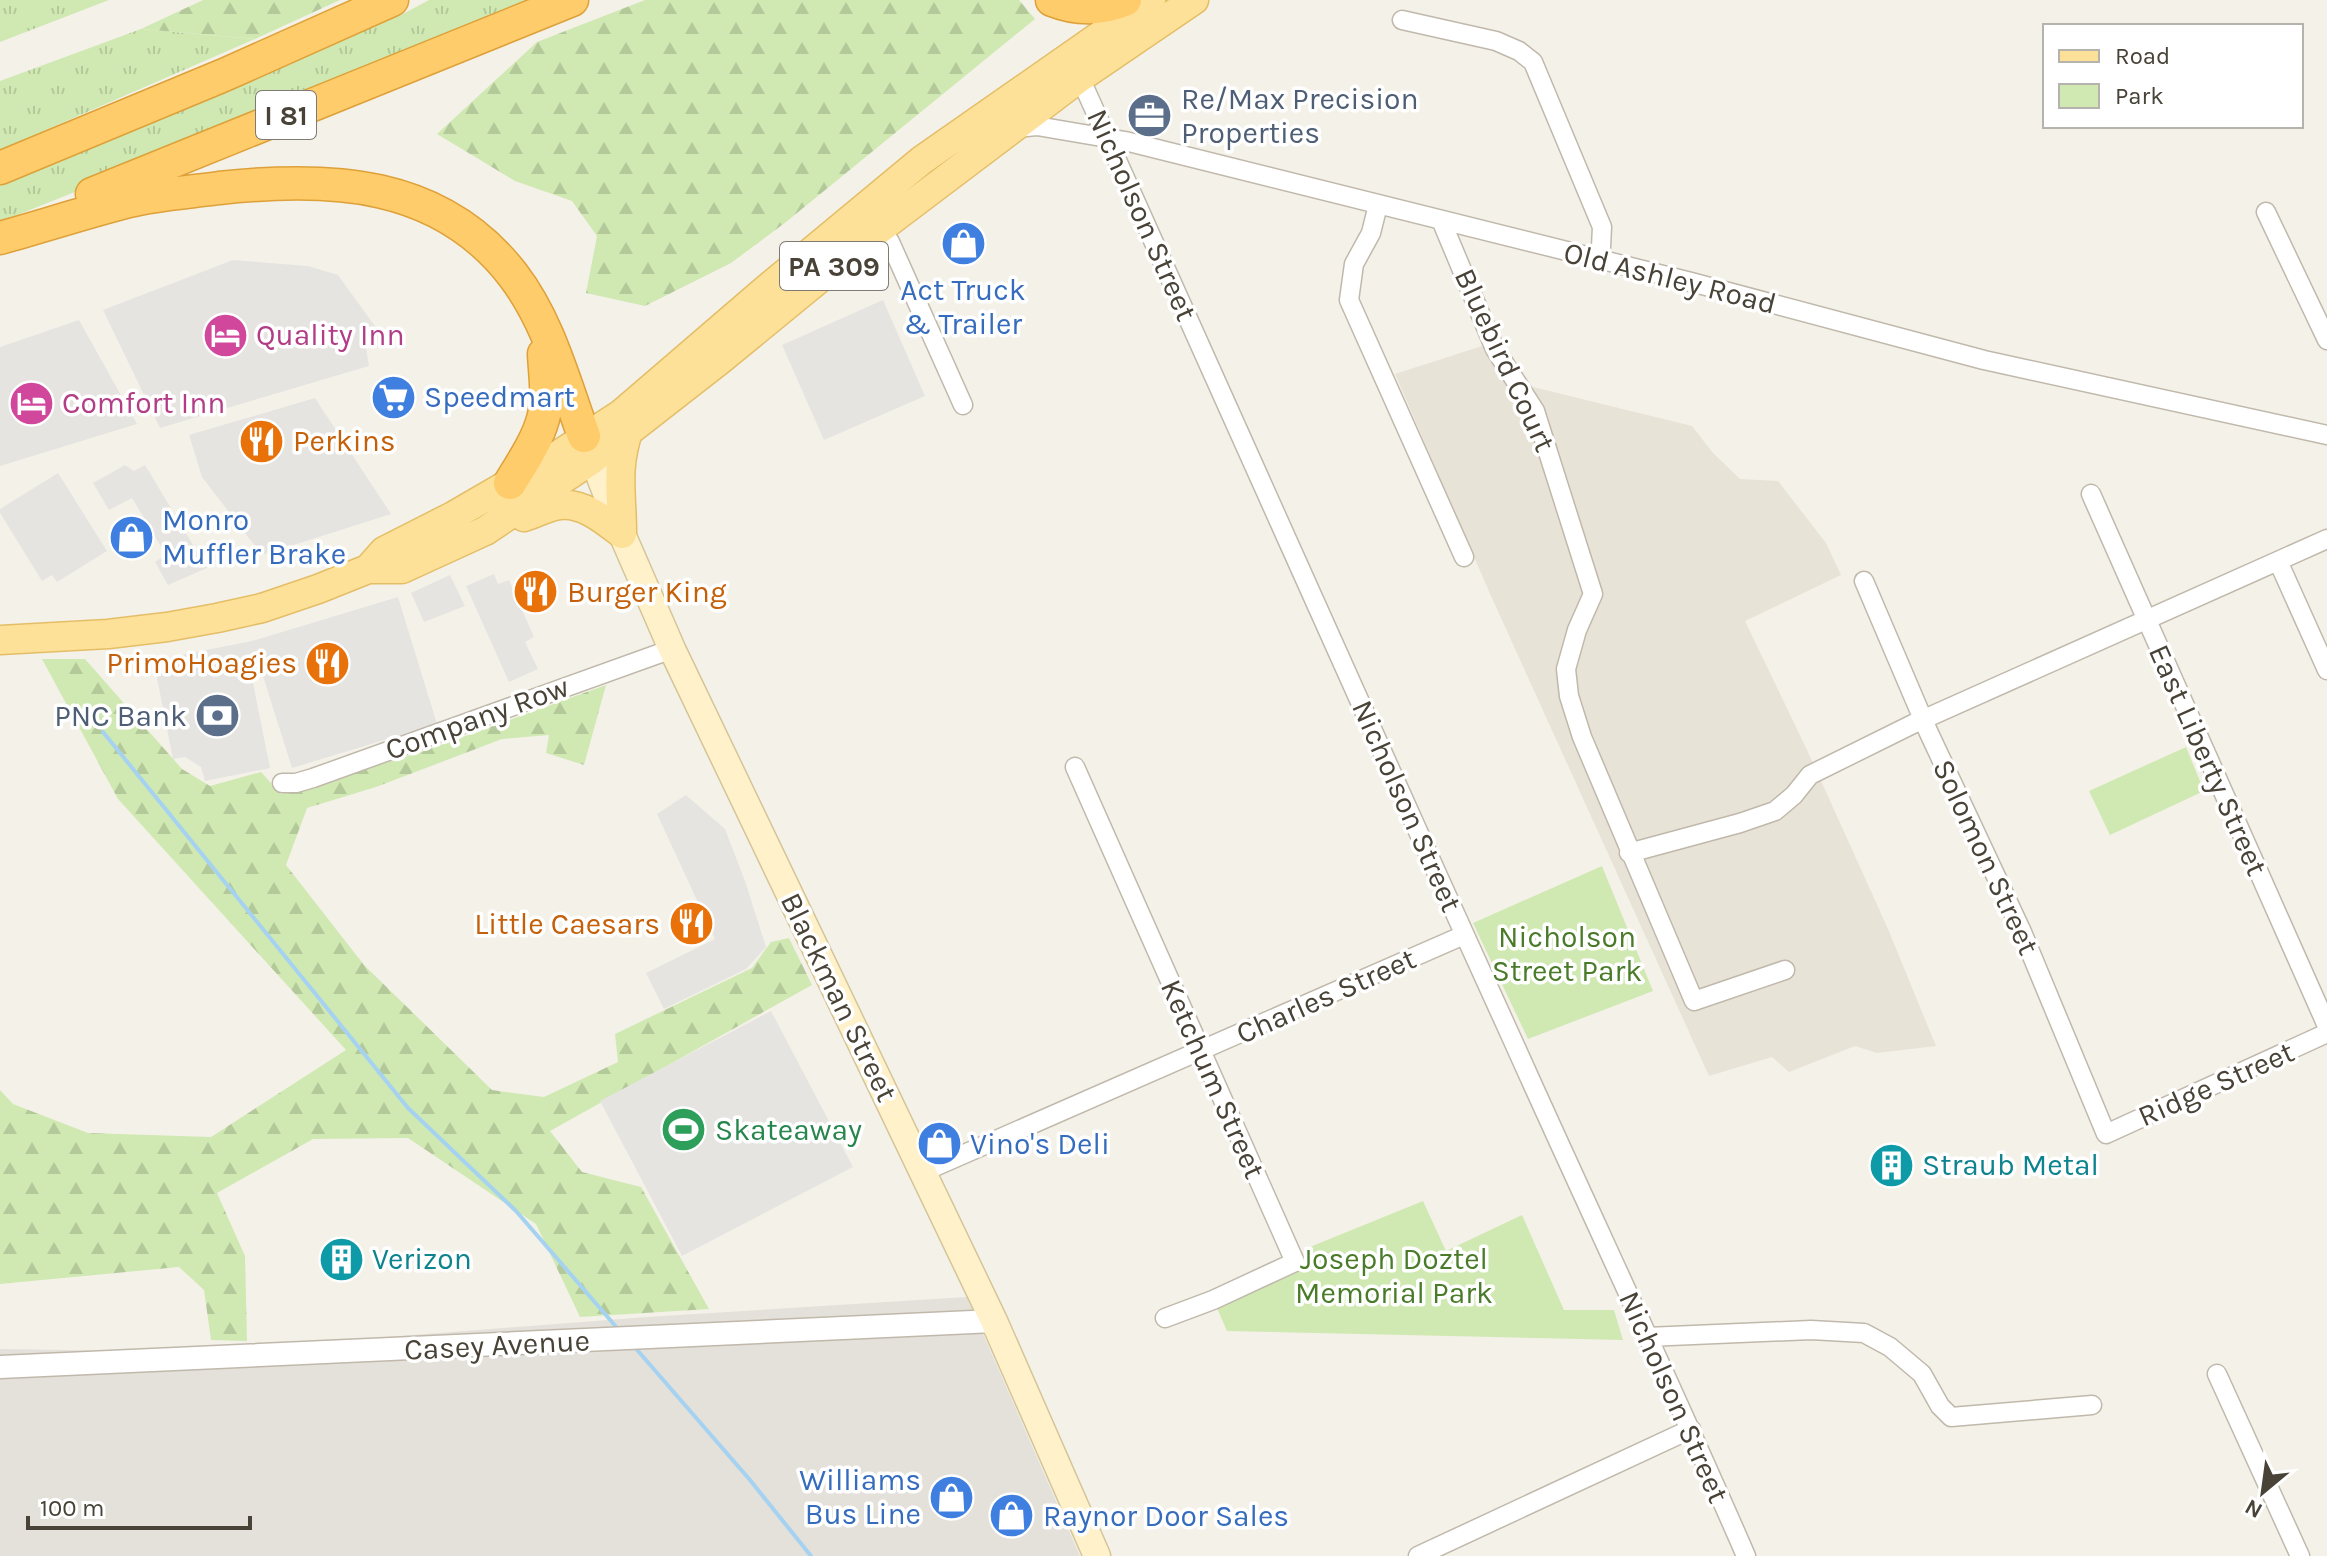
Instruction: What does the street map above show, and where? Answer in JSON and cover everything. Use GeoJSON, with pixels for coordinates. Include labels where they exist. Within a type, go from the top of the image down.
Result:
{"type":"FeatureCollection","features":[{"type":"Feature","properties":{"kind":"highway","name":"I 81"},"geometry":{"type":"LineString","coordinates":[[0,168],[224,75],[392,0]]}},
{"type":"Feature","properties":{"kind":"highway","name":"I 81"},"geometry":{"type":"LineString","coordinates":[[0,231],[572,0]]}},
{"type":"Feature","properties":{"kind":"highway"},"geometry":{"type":"LineString","coordinates":[[1052,0],[1075,8],[1094,8],[1125,0]]}},
{"type":"Feature","properties":{"kind":"highway"},"geometry":{"type":"LineString","coordinates":[[0,238],[132,200],[191,191],[296,183],[342,184],[398,195],[433,208],[458,222],[480,239],[513,275],[543,323],[589,448]]}},
{"type":"Feature","properties":{"kind":"highway"},"geometry":{"type":"LineString","coordinates":[[510,483],[543,420],[546,397],[543,323]]}},
{"type":"Feature","properties":{"kind":"main road"},"geometry":{"type":"LineString","coordinates":[[485,531],[589,448],[621,414],[922,160],[1072,68],[1151,0]]}},
{"type":"Feature","properties":{"kind":"main road","name":"PA 309"},"geometry":{"type":"LineString","coordinates":[[589,448],[629,429],[720,360],[881,228],[1012,128],[1072,68],[1194,0]]}},
{"type":"Feature","properties":{"kind":"main road"},"geometry":{"type":"LineString","coordinates":[[622,534],[620,465],[629,429]]}},
{"type":"Feature","properties":{"kind":"main road"},"geometry":{"type":"LineString","coordinates":[[368,569],[384,551],[510,483],[589,448]]}},
{"type":"Feature","properties":{"kind":"main road","name":"Blackman Street"},"geometry":{"type":"LineString","coordinates":[[589,448],[672,649],[994,1321],[1097,1556]]}},
{"type":"Feature","properties":{"kind":"main road"},"geometry":{"type":"LineString","coordinates":[[0,640],[167,627],[262,608],[368,569],[402,569],[485,531],[559,505],[575,506],[591,512],[622,534]]}},
{"type":"Feature","properties":{"kind":"street"},"geometry":{"type":"LineString","coordinates":[[1402,20],[1496,41],[1519,51],[1533,62],[1602,227],[1598,259]]}},
{"type":"Feature","properties":{"kind":"street","name":"Nicholson Street"},"geometry":{"type":"LineString","coordinates":[[1072,68],[1086,91],[1746,1556]]}},
{"type":"Feature","properties":{"kind":"street","name":"Old Ashley Road"},"geometry":{"type":"LineString","coordinates":[[1012,128],[1037,126],[1125,141],[1691,282],[1984,360],[2327,435]]}},
{"type":"Feature","properties":{"kind":"street"},"geometry":{"type":"LineString","coordinates":[[1378,205],[1371,233],[1354,264],[1349,300],[1464,557]]}},
{"type":"Feature","properties":{"kind":"street"},"geometry":{"type":"LineString","coordinates":[[2266,212],[2327,340]]}},
{"type":"Feature","properties":{"kind":"street","name":"Bluebird Court"},"geometry":{"type":"LineString","coordinates":[[1441,220],[1495,349],[1535,411],[1593,594],[1569,653],[1566,669],[1569,696],[1582,737],[1629,853]]}},
{"type":"Feature","properties":{"kind":"street"},"geometry":{"type":"LineString","coordinates":[[881,228],[963,405]]}},
{"type":"Feature","properties":{"kind":"street","name":"East Liberty Street"},"geometry":{"type":"LineString","coordinates":[[2091,494],[2327,1026]]}},
{"type":"Feature","properties":{"kind":"street"},"geometry":{"type":"LineString","coordinates":[[1785,970],[1694,1001],[1629,853],[1775,811],[1794,795],[1810,775],[1923,719],[2327,539]]}},
{"type":"Feature","properties":{"kind":"street"},"geometry":{"type":"LineString","coordinates":[[2278,561],[2327,670]]}},
{"type":"Feature","properties":{"kind":"street","name":"Solomon Street"},"geometry":{"type":"LineString","coordinates":[[1864,581],[1923,719],[2022,932],[2106,1134]]}},
{"type":"Feature","properties":{"kind":"street","name":"Company Row"},"geometry":{"type":"LineString","coordinates":[[282,783],[313,778],[672,649]]}},
{"type":"Feature","properties":{"kind":"street","name":"Ketchum Street"},"geometry":{"type":"LineString","coordinates":[[1075,767],[1295,1262],[1213,1300],[1165,1318]]}},
{"type":"Feature","properties":{"kind":"street","name":"Charles Street"},"geometry":{"type":"LineString","coordinates":[[923,1172],[1464,935]]}},
{"type":"Feature","properties":{"kind":"street","name":"Ridge Street"},"geometry":{"type":"LineString","coordinates":[[2106,1134],[2327,1033]]}},
{"type":"Feature","properties":{"kind":"street","name":"Casey Avenue"},"geometry":{"type":"LineString","coordinates":[[0,1367],[994,1321]]}},
{"type":"Feature","properties":{"kind":"street"},"geometry":{"type":"LineString","coordinates":[[1647,1337],[1811,1330],[1864,1333],[1890,1347],[1922,1374],[1940,1406],[1951,1417],[2092,1405]]}},
{"type":"Feature","properties":{"kind":"street"},"geometry":{"type":"LineString","coordinates":[[2217,1374],[2300,1556]]}},
{"type":"Feature","properties":{"kind":"street"},"geometry":{"type":"LineString","coordinates":[[1418,1556],[1691,1429]]}},
{"type":"Feature","properties":{"kind":"shaded area"},"geometry":{"type":"Polygon","coordinates":[[[233,260],[308,266],[338,275],[382,336],[366,348],[369,366],[160,428],[103,310],[233,260]]]}},
{"type":"Feature","properties":{"kind":"shaded area"},"geometry":{"type":"Polygon","coordinates":[[[883,300],[925,396],[824,440],[782,345],[883,300]]]}},
{"type":"Feature","properties":{"kind":"shaded area"},"geometry":{"type":"Polygon","coordinates":[[[79,320],[137,424],[0,466],[0,347],[79,320]]]}},
{"type":"Feature","properties":{"kind":"shaded area"},"geometry":{"type":"Polygon","coordinates":[[[1506,344],[1529,386],[1692,426],[1713,453],[1740,479],[1778,481],[1826,543],[1841,575],[1745,621],[1888,929],[1936,1046],[1877,1053],[1855,1046],[1789,1072],[1772,1057],[1709,1076],[1491,596],[1395,374],[1482,346],[1506,344]]]}},
{"type":"Feature","properties":{"kind":"shaded area"},"geometry":{"type":"Polygon","coordinates":[[[315,398],[391,514],[262,555],[202,477],[189,435],[315,398]]]}},
{"type":"Feature","properties":{"kind":"shaded area"},"geometry":{"type":"Polygon","coordinates":[[[125,465],[134,471],[145,465],[207,568],[168,585],[155,562],[166,555],[132,498],[109,510],[93,483],[125,465]]]}},
{"type":"Feature","properties":{"kind":"shaded area"},"geometry":{"type":"Polygon","coordinates":[[[58,473],[107,551],[57,582],[52,575],[42,581],[0,509],[58,473]]]}},
{"type":"Feature","properties":{"kind":"shaded area"},"geometry":{"type":"Polygon","coordinates":[[[494,574],[498,584],[509,580],[534,637],[525,642],[538,669],[509,682],[466,586],[494,574]]]}},
{"type":"Feature","properties":{"kind":"shaded area"},"geometry":{"type":"Polygon","coordinates":[[[450,575],[465,606],[424,622],[411,593],[450,575]]]}},
{"type":"Feature","properties":{"kind":"shaded area"},"geometry":{"type":"Polygon","coordinates":[[[398,597],[437,724],[292,768],[261,670],[251,673],[270,768],[205,781],[201,767],[185,757],[173,759],[156,673],[168,672],[166,658],[252,641],[398,597]]]}},
{"type":"Feature","properties":{"kind":"shaded area"},"geometry":{"type":"Polygon","coordinates":[[[686,795],[725,829],[766,947],[746,969],[664,1009],[646,973],[715,939],[657,814],[686,795]]]}},
{"type":"Feature","properties":{"kind":"shaded area"},"geometry":{"type":"Polygon","coordinates":[[[771,1011],[853,1167],[682,1256],[600,1101],[771,1011]]]}},
{"type":"Feature","properties":{"kind":"shaded area"},"geometry":{"type":"Polygon","coordinates":[[[967,1297],[1080,1556],[0,1556],[0,1349],[194,1352],[647,1317],[967,1297]]]}},
{"type":"Feature","properties":{"kind":"green space"},"geometry":{"type":"Polygon","coordinates":[[[0,0],[109,0],[0,42],[0,0]]]}},
{"type":"Feature","properties":{"kind":"green space"},"geometry":{"type":"Polygon","coordinates":[[[203,0],[340,0],[255,39],[141,29],[203,0]]]}},
{"type":"Feature","properties":{"kind":"green space"},"geometry":{"type":"Polygon","coordinates":[[[429,0],[553,0],[0,222],[0,181],[401,15],[429,0]]]}},
{"type":"Feature","properties":{"kind":"green space"},"geometry":{"type":"Polygon","coordinates":[[[645,0],[1019,0],[1035,19],[786,222],[731,263],[645,306],[586,293],[597,236],[572,201],[515,181],[437,134],[537,42],[645,0]]]}},
{"type":"Feature","properties":{"kind":"green space"},"geometry":{"type":"Polygon","coordinates":[[[141,29],[255,39],[0,150],[0,81],[141,29]]]}},
{"type":"Feature","properties":{"kind":"green space"},"geometry":{"type":"Polygon","coordinates":[[[42,659],[85,659],[182,769],[210,786],[261,772],[281,794],[424,751],[606,685],[584,765],[546,753],[549,735],[502,739],[376,787],[307,808],[286,865],[364,965],[492,1090],[544,1097],[618,1062],[615,1034],[752,968],[771,942],[789,938],[812,985],[550,1131],[582,1172],[641,1187],[709,1309],[580,1317],[536,1224],[408,1138],[313,1139],[217,1193],[245,1256],[247,1341],[211,1340],[204,1290],[179,1267],[0,1284],[0,1090],[13,1104],[88,1133],[211,1137],[346,1050],[118,799],[42,659]]]}},
{"type":"Feature","properties":{"kind":"green space"},"geometry":{"type":"Polygon","coordinates":[[[2186,747],[2204,791],[2110,835],[2089,791],[2186,747]]]}},
{"type":"Feature","properties":{"kind":"green space","name":"Nicholson Street Park"},"geometry":{"type":"Polygon","coordinates":[[[1602,866],[1653,991],[1528,1039],[1473,923],[1602,866]]]}},
{"type":"Feature","properties":{"kind":"green space","name":"Joseph Doztel Memorial Park"},"geometry":{"type":"Polygon","coordinates":[[[1423,1201],[1446,1251],[1522,1215],[1564,1310],[1614,1310],[1623,1340],[1227,1331],[1217,1308],[1306,1264],[1305,1249],[1423,1201]]]}},
{"type":"Feature","properties":{"kind":"waterway"},"geometry":{"type":"LineString","coordinates":[[103,732],[408,1108],[516,1211],[618,1329]]}},
{"type":"Feature","properties":{"kind":"waterway"},"geometry":{"type":"LineString","coordinates":[[632,1344],[750,1480],[811,1556]]}},
{"type":"Feature","properties":{"kind":"place","name":"Re/Max Precision Properties"},"geometry":{"type":"Point","coordinates":[1150,116]}},
{"type":"Feature","properties":{"kind":"place","name":"Act Truck & Trailer"},"geometry":{"type":"Point","coordinates":[963,244]}},
{"type":"Feature","properties":{"kind":"place","name":"Quality Inn"},"geometry":{"type":"Point","coordinates":[225,335]}},
{"type":"Feature","properties":{"kind":"place","name":"Speedmart"},"geometry":{"type":"Point","coordinates":[393,397]}},
{"type":"Feature","properties":{"kind":"place","name":"Comfort Inn"},"geometry":{"type":"Point","coordinates":[31,403]}},
{"type":"Feature","properties":{"kind":"place","name":"Perkins"},"geometry":{"type":"Point","coordinates":[262,441]}},
{"type":"Feature","properties":{"kind":"place","name":"Monro Muffler Brake"},"geometry":{"type":"Point","coordinates":[131,537]}},
{"type":"Feature","properties":{"kind":"place","name":"Burger King"},"geometry":{"type":"Point","coordinates":[536,592]}},
{"type":"Feature","properties":{"kind":"place","name":"PrimoHoagies"},"geometry":{"type":"Point","coordinates":[328,663]}},
{"type":"Feature","properties":{"kind":"place","name":"PNC Bank"},"geometry":{"type":"Point","coordinates":[218,716]}},
{"type":"Feature","properties":{"kind":"place","name":"Little Caesars"},"geometry":{"type":"Point","coordinates":[691,924]}},
{"type":"Feature","properties":{"kind":"place","name":"Skateaway"},"geometry":{"type":"Point","coordinates":[684,1130]}},
{"type":"Feature","properties":{"kind":"place","name":"Vino's Deli"},"geometry":{"type":"Point","coordinates":[939,1144]}},
{"type":"Feature","properties":{"kind":"place","name":"Straub Metal"},"geometry":{"type":"Point","coordinates":[1891,1165]}},
{"type":"Feature","properties":{"kind":"place","name":"Verizon"},"geometry":{"type":"Point","coordinates":[341,1259]}},
{"type":"Feature","properties":{"kind":"place","name":"Williams Bus Line"},"geometry":{"type":"Point","coordinates":[952,1497]}},
{"type":"Feature","properties":{"kind":"place","name":"Raynor Door Sales"},"geometry":{"type":"Point","coordinates":[1012,1516]}}]}
